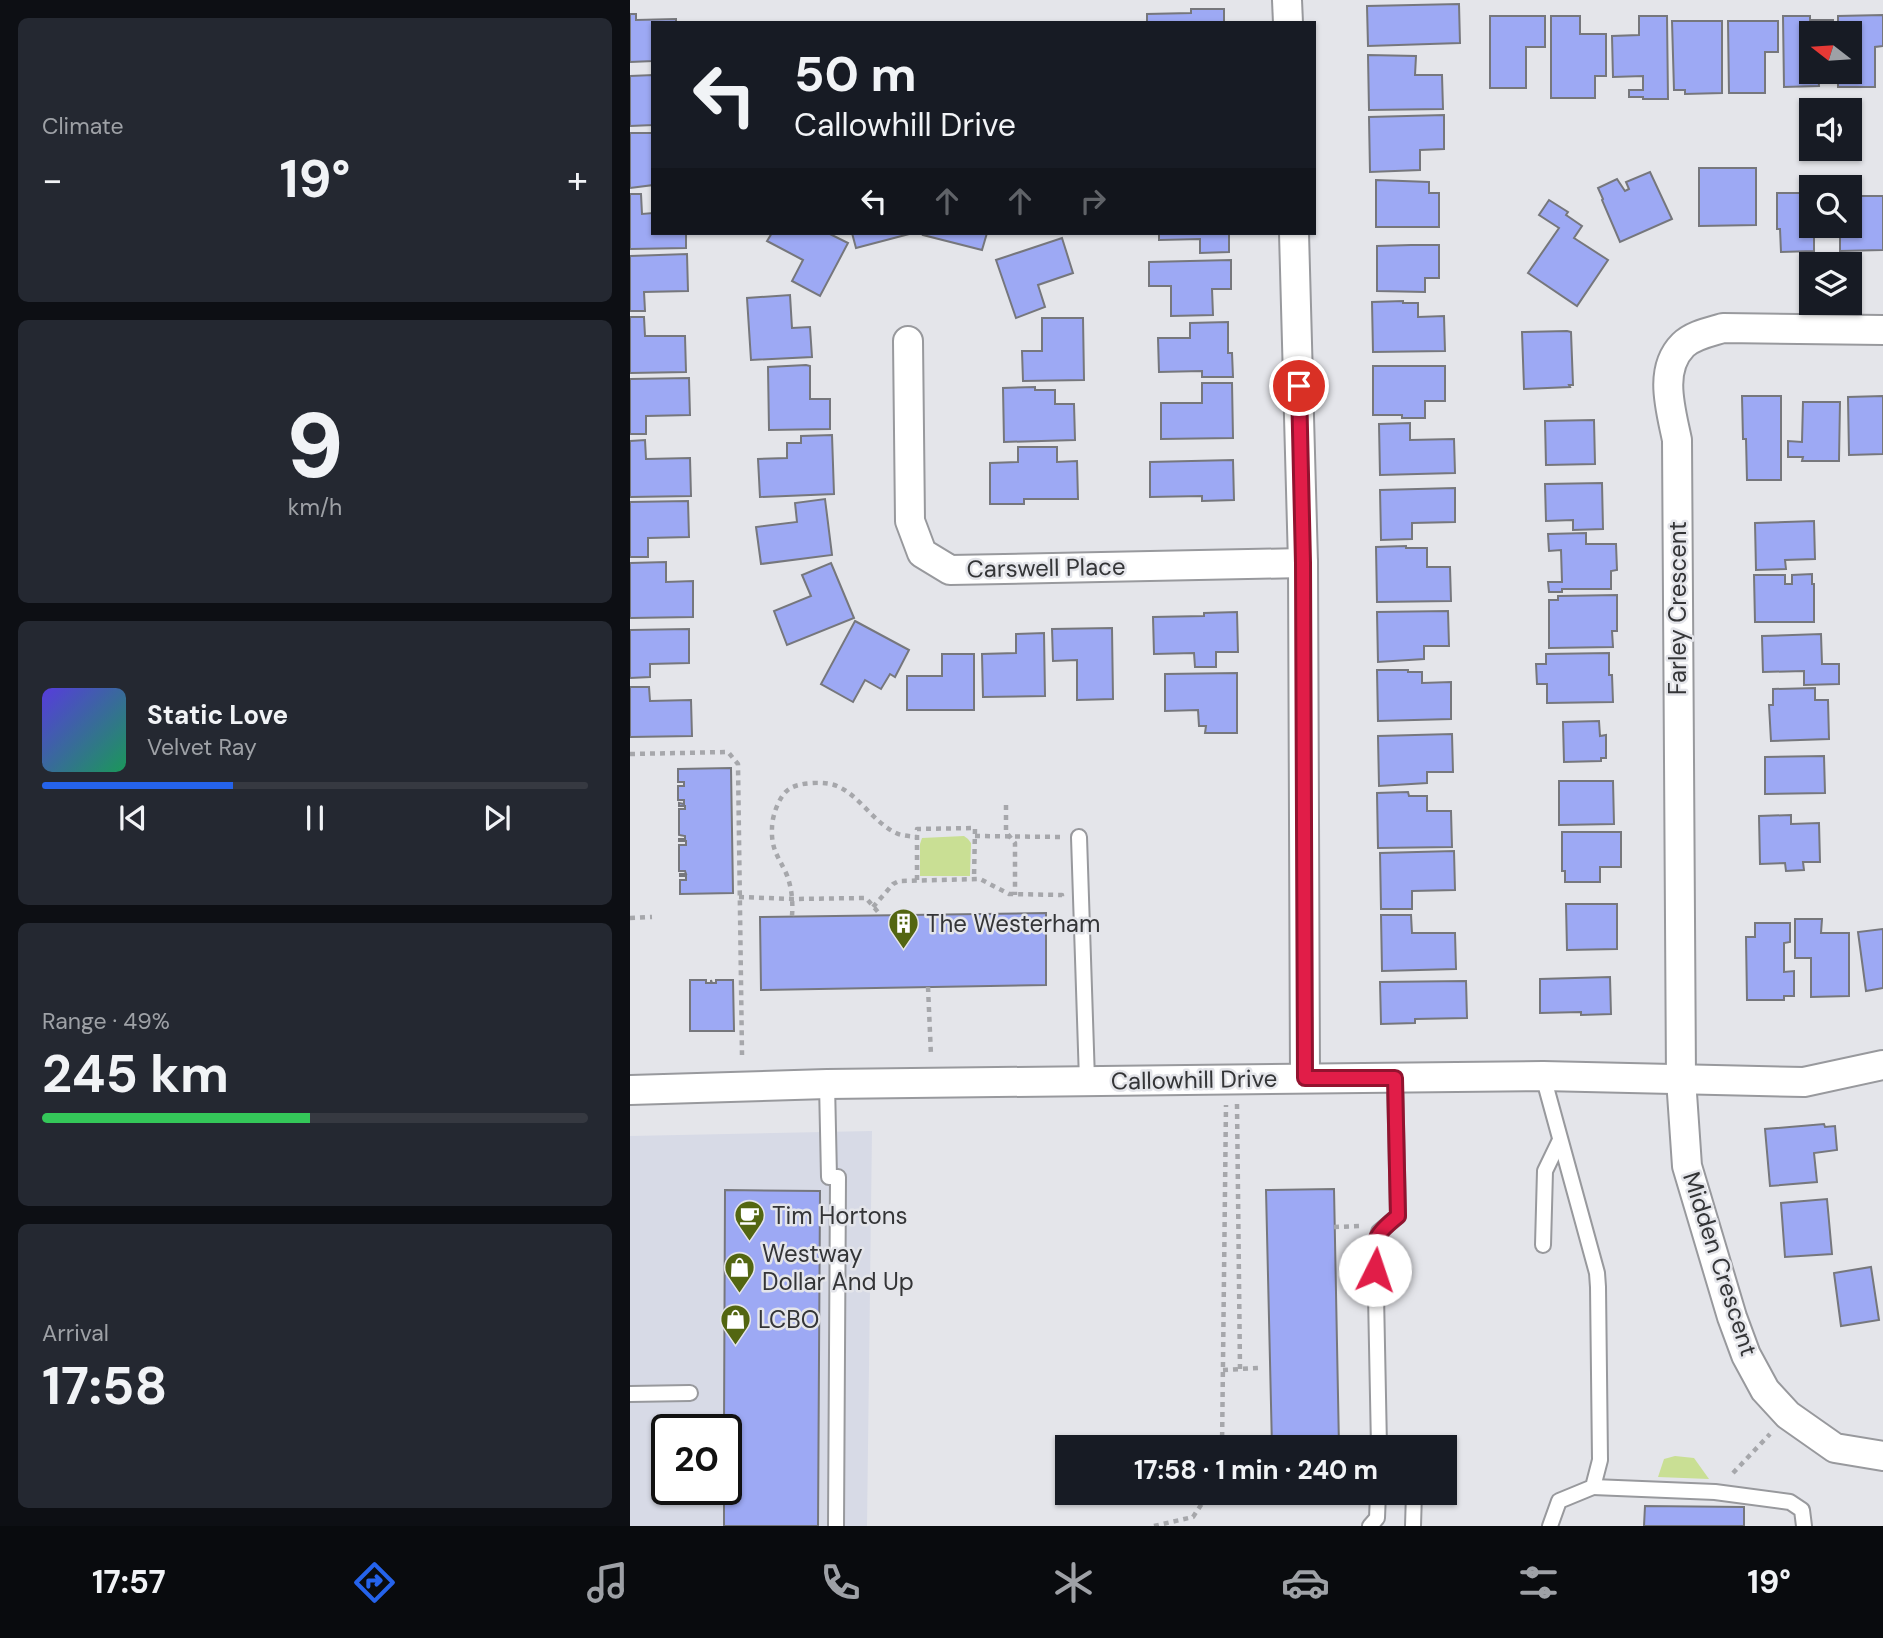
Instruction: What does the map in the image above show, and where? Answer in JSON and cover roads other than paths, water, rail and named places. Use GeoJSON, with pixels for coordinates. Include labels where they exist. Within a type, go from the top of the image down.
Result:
{"type":"FeatureCollection","features":[{"type":"Feature","properties":{"kind":"street"},"geometry":{"type":"LineString","coordinates":[[1287,0],[1288,21]]}},
{"type":"Feature","properties":{"kind":"street"},"geometry":{"type":"LineString","coordinates":[[1294,235],[1303,563],[1305,1078]]}},
{"type":"Feature","properties":{"kind":"street","name":"Farley Crescent"},"geometry":{"type":"LineString","coordinates":[[1681,1080],[1677,440],[1668,388],[1672,365],[1684,344],[1702,334],[1723,328],[1883,330]]}},
{"type":"Feature","properties":{"kind":"street","name":"Carswell Place"},"geometry":{"type":"LineString","coordinates":[[908,341],[910,521],[922,554],[950,570],[1303,563]]}},
{"type":"Feature","properties":{"kind":"street","name":"Callowhill Drive"},"geometry":{"type":"LineString","coordinates":[[630,1090],[1087,1080],[1543,1076],[1804,1082],[1883,1065]]}},
{"type":"Feature","properties":{"kind":"street","name":"Midden Crescent"},"geometry":{"type":"LineString","coordinates":[[1681,1080],[1687,1167],[1746,1355],[1765,1390],[1788,1415],[1835,1448],[1883,1456]]}},
{"type":"Feature","properties":{"kind":"lane"},"geometry":{"type":"LineString","coordinates":[[1079,837],[1087,1080]]}},
{"type":"Feature","properties":{"kind":"lane"},"geometry":{"type":"LineString","coordinates":[[1543,1076],[1597,1273],[1600,1460],[1594,1487]]}},
{"type":"Feature","properties":{"kind":"lane"},"geometry":{"type":"LineString","coordinates":[[1378,1435],[1375,1244],[1379,1232],[1398,1216],[1395,1078]]}},
{"type":"Feature","properties":{"kind":"lane"},"geometry":{"type":"LineString","coordinates":[[827,1084],[829,1177],[838,1177],[836,1526]]}},
{"type":"Feature","properties":{"kind":"lane"},"geometry":{"type":"LineString","coordinates":[[1543,1245],[1545,1171],[1560,1140]]}},
{"type":"Feature","properties":{"kind":"lane"},"geometry":{"type":"LineString","coordinates":[[630,1394],[690,1393]]}},
{"type":"Feature","properties":{"kind":"lane"},"geometry":{"type":"LineString","coordinates":[[1550,1526],[1559,1501],[1594,1487],[1715,1492],[1790,1502],[1802,1510],[1804,1526]]}},
{"type":"Feature","properties":{"kind":"lane"},"geometry":{"type":"LineString","coordinates":[[1370,1526],[1377,1518],[1378,1505]]}},
{"type":"Feature","properties":{"kind":"lane"},"geometry":{"type":"LineString","coordinates":[[1413,1526],[1414,1505]]}},
{"type":"Feature","properties":{"kind":"place","name":"The Westerham"},"geometry":{"type":"Point","coordinates":[903,951]}},
{"type":"Feature","properties":{"kind":"place","name":"Tim Hortons"},"geometry":{"type":"Point","coordinates":[749,1243]}},
{"type":"Feature","properties":{"kind":"place","name":"Westway Dollar And Up"},"geometry":{"type":"Point","coordinates":[739,1295]}},
{"type":"Feature","properties":{"kind":"place","name":"LCBO"},"geometry":{"type":"Point","coordinates":[735,1347]}}]}
